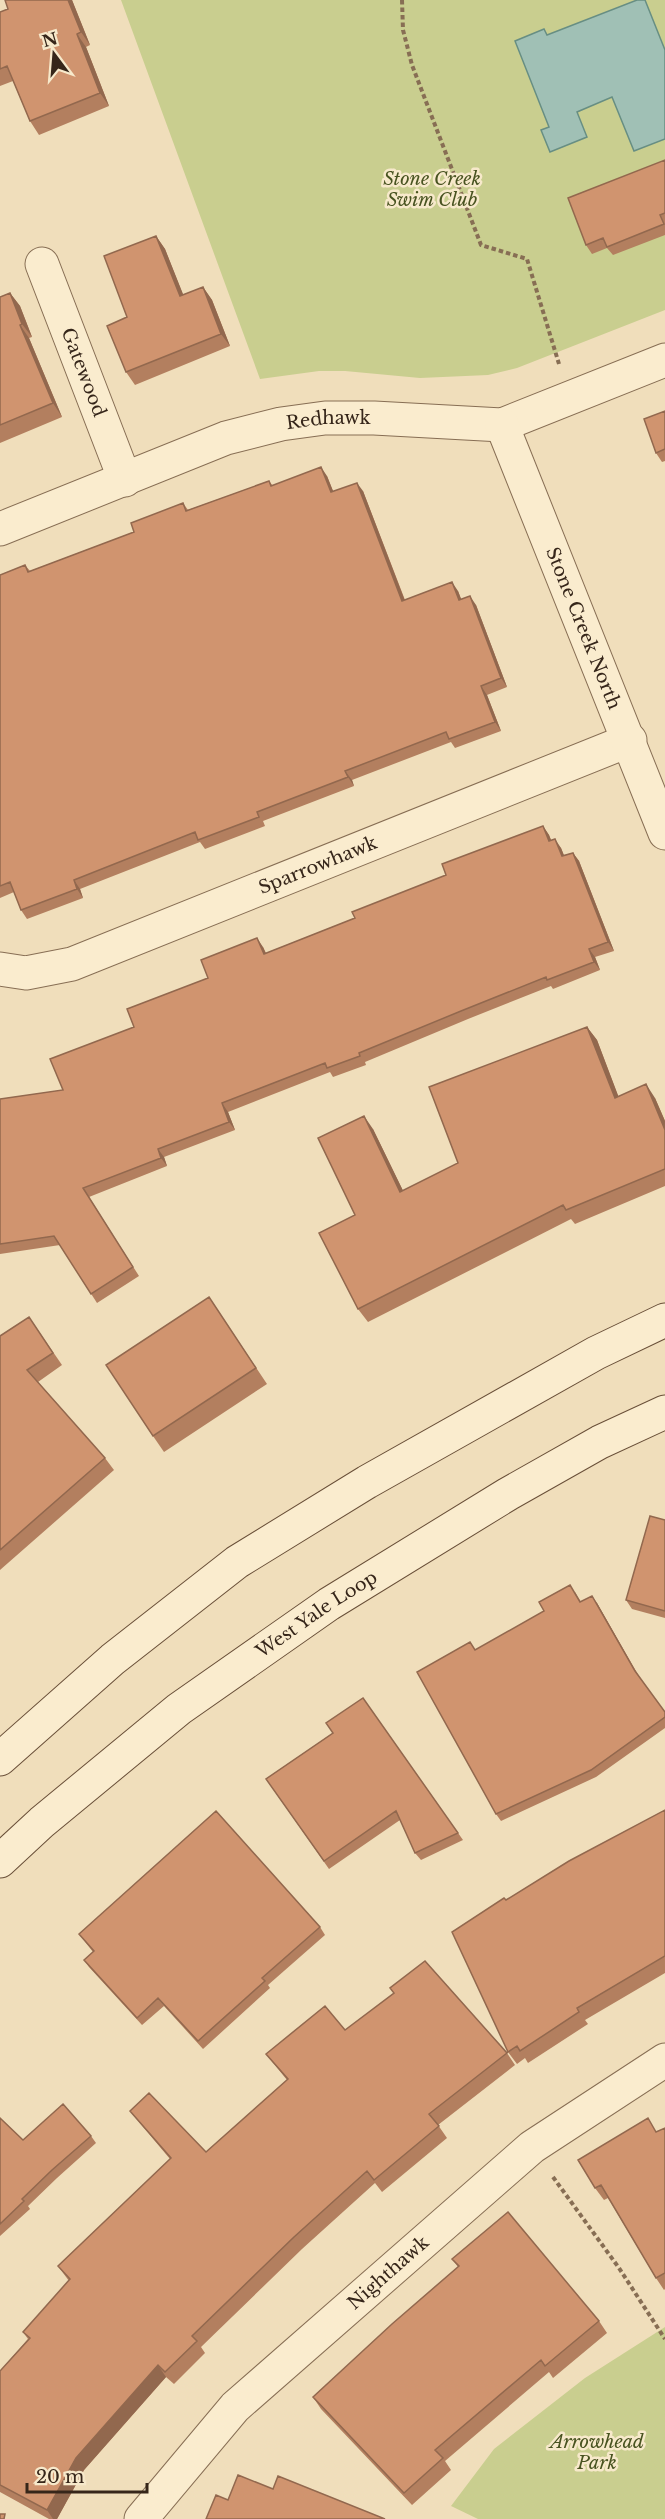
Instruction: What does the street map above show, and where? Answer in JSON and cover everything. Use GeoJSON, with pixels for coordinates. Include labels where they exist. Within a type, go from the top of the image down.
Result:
{"type":"FeatureCollection","features":[{"type":"Feature","properties":{"kind":"street","name":"Gatewood"},"geometry":{"type":"LineString","coordinates":[[42,264],[125,480]]}},
{"type":"Feature","properties":{"kind":"street","name":"Redhawk"},"geometry":{"type":"LineString","coordinates":[[0,529],[226,438],[281,424],[325,418],[374,418],[502,425],[665,360]]}},
{"type":"Feature","properties":{"kind":"street","name":"Stone Creek North"},"geometry":{"type":"LineString","coordinates":[[502,425],[630,740],[665,833]]}},
{"type":"Feature","properties":{"kind":"street","name":"Sparrowhawk"},"geometry":{"type":"LineString","coordinates":[[0,969],[26,974],[72,964],[630,740]]}},
{"type":"Feature","properties":{"kind":"street"},"geometry":{"type":"LineString","coordinates":[[0,1759],[112,1659],[237,1562],[377,1476],[596,1353],[665,1320]]}},
{"type":"Feature","properties":{"kind":"street","name":"West Yale Loop"},"geometry":{"type":"LineString","coordinates":[[0,1861],[42,1822],[179,1709],[329,1604],[508,1494],[600,1442],[665,1412]]}},
{"type":"Feature","properties":{"kind":"street","name":"Nighthawk"},"geometry":{"type":"LineString","coordinates":[[141,2519],[234,2407],[532,2147],[665,2060]]}},
{"type":"Feature","properties":{"kind":"path"},"geometry":{"type":"LineString","coordinates":[[402,0],[404,30],[412,65],[481,245],[527,259],[555,354],[573,397]]}},
{"type":"Feature","properties":{"kind":"path"},"geometry":{"type":"LineString","coordinates":[[532,2147],[619,2268],[665,2339]]}},
{"type":"Feature","properties":{"kind":"green space","name":"Stone Creek Swim Club"},"geometry":{"type":"Polygon","coordinates":[[[121,0],[665,0],[665,310],[517,368],[488,375],[420,378],[319,371],[260,379],[121,0]]]}},
{"type":"Feature","properties":{"kind":"green space","name":"Arrowhead Park"},"geometry":{"type":"Polygon","coordinates":[[[665,2327],[665,2519],[478,2519],[451,2506],[494,2449],[585,2378],[665,2327]]]}},
{"type":"Feature","properties":{"kind":"water"},"geometry":{"type":"Polygon","coordinates":[[[637,0],[645,0],[665,50],[665,139],[634,151],[612,97],[577,112],[587,137],[550,152],[541,130],[549,127],[515,41],[544,29],[547,35],[637,0]]]}},
{"type":"Feature","properties":{"kind":"building"},"geometry":{"type":"Polygon","coordinates":[[[5,0],[68,0],[81,32],[77,34],[100,93],[30,121],[7,66],[0,69],[0,12],[8,9],[5,0]]]}},
{"type":"Feature","properties":{"kind":"building"},"geometry":{"type":"Polygon","coordinates":[[[665,160],[665,213],[660,215],[664,224],[607,247],[603,238],[586,245],[568,198],[665,160]]]}},
{"type":"Feature","properties":{"kind":"building"},"geometry":{"type":"Polygon","coordinates":[[[156,236],[180,296],[203,287],[221,334],[126,372],[107,326],[127,317],[104,256],[156,236]]]}},
{"type":"Feature","properties":{"kind":"building"},"geometry":{"type":"Polygon","coordinates":[[[10,293],[22,324],[20,325],[53,403],[0,425],[0,297],[10,293]]]}},
{"type":"Feature","properties":{"kind":"building"},"geometry":{"type":"Polygon","coordinates":[[[665,411],[665,449],[656,453],[644,419],[665,411]]]}},
{"type":"Feature","properties":{"kind":"building"},"geometry":{"type":"Polygon","coordinates":[[[321,467],[331,492],[357,483],[402,601],[452,582],[459,600],[470,596],[501,678],[481,686],[495,722],[449,739],[446,732],[345,771],[348,777],[257,812],[259,817],[198,840],[195,832],[74,880],[77,889],[21,910],[10,882],[0,886],[0,575],[25,565],[28,572],[134,532],[131,523],[183,503],[186,511],[269,481],[271,486],[321,467]]]}},
{"type":"Feature","properties":{"kind":"building"},"geometry":{"type":"Polygon","coordinates":[[[543,826],[549,841],[555,839],[562,856],[573,853],[608,942],[589,949],[594,962],[547,980],[546,977],[461,1011],[359,1053],[360,1056],[327,1068],[325,1063],[222,1103],[229,1122],[158,1149],[161,1158],[83,1188],[133,1267],[91,1294],[54,1236],[0,1244],[0,1099],[63,1090],[50,1059],[134,1027],[127,1009],[208,978],[201,960],[257,938],[264,954],[355,918],[352,912],[446,875],[442,864],[543,826]]]}},
{"type":"Feature","properties":{"kind":"building"},"geometry":{"type":"Polygon","coordinates":[[[587,1027],[615,1098],[646,1084],[665,1130],[665,1169],[566,1210],[563,1205],[358,1309],[319,1233],[355,1215],[318,1138],[364,1116],[400,1192],[458,1163],[429,1087],[587,1027]]]}},
{"type":"Feature","properties":{"kind":"building"},"geometry":{"type":"Polygon","coordinates":[[[209,1297],[256,1368],[153,1436],[106,1365],[209,1297]]]}},
{"type":"Feature","properties":{"kind":"building"},"geometry":{"type":"Polygon","coordinates":[[[29,1317],[53,1353],[27,1370],[105,1458],[0,1550],[0,1336],[29,1317]]]}},
{"type":"Feature","properties":{"kind":"building"},"geometry":{"type":"Polygon","coordinates":[[[650,1516],[665,1520],[665,1611],[626,1600],[650,1516]]]}},
{"type":"Feature","properties":{"kind":"building"},"geometry":{"type":"Polygon","coordinates":[[[570,1585],[580,1602],[592,1596],[635,1671],[665,1712],[665,1717],[591,1770],[496,1814],[417,1672],[470,1642],[475,1650],[544,1611],[539,1602],[570,1585]]]}},
{"type":"Feature","properties":{"kind":"building"},"geometry":{"type":"Polygon","coordinates":[[[363,1698],[458,1833],[415,1853],[396,1811],[324,1861],[266,1779],[333,1733],[326,1723],[363,1698]]]}},
{"type":"Feature","properties":{"kind":"building"},"geometry":{"type":"Polygon","coordinates":[[[665,1810],[665,1956],[577,2008],[579,2012],[520,2051],[517,2046],[508,2052],[452,1932],[504,1898],[506,1900],[569,1861],[665,1810]]]}},
{"type":"Feature","properties":{"kind":"building"},"geometry":{"type":"Polygon","coordinates":[[[216,1811],[320,1927],[262,1978],[265,1981],[198,2041],[158,1998],[137,2018],[84,1960],[94,1951],[79,1934],[216,1811]]]}},
{"type":"Feature","properties":{"kind":"building"},"geometry":{"type":"Polygon","coordinates":[[[425,1961],[507,2053],[429,2114],[439,2126],[374,2180],[367,2171],[294,2237],[192,2336],[197,2341],[165,2372],[158,2365],[76,2458],[47,2510],[0,2485],[0,2371],[30,2338],[23,2332],[70,2279],[58,2266],[171,2158],[130,2111],[149,2093],[206,2152],[288,2079],[266,2054],[325,2006],[345,2030],[394,1993],[390,1988],[425,1961]]]}},
{"type":"Feature","properties":{"kind":"building"},"geometry":{"type":"Polygon","coordinates":[[[63,2104],[91,2136],[22,2199],[24,2201],[0,2224],[0,2118],[23,2140],[63,2104]]]}},
{"type":"Feature","properties":{"kind":"building"},"geometry":{"type":"Polygon","coordinates":[[[648,2118],[656,2132],[665,2128],[665,2273],[656,2278],[601,2185],[595,2188],[578,2160],[648,2118]]]}},
{"type":"Feature","properties":{"kind":"building"},"geometry":{"type":"Polygon","coordinates":[[[508,2212],[599,2321],[545,2366],[541,2360],[435,2450],[443,2458],[404,2493],[313,2397],[459,2266],[452,2259],[508,2212]]]}},
{"type":"Feature","properties":{"kind":"building"},"geometry":{"type":"Polygon","coordinates":[[[238,2475],[273,2489],[278,2476],[385,2519],[206,2519],[216,2495],[228,2500],[238,2475]]]}}]}
